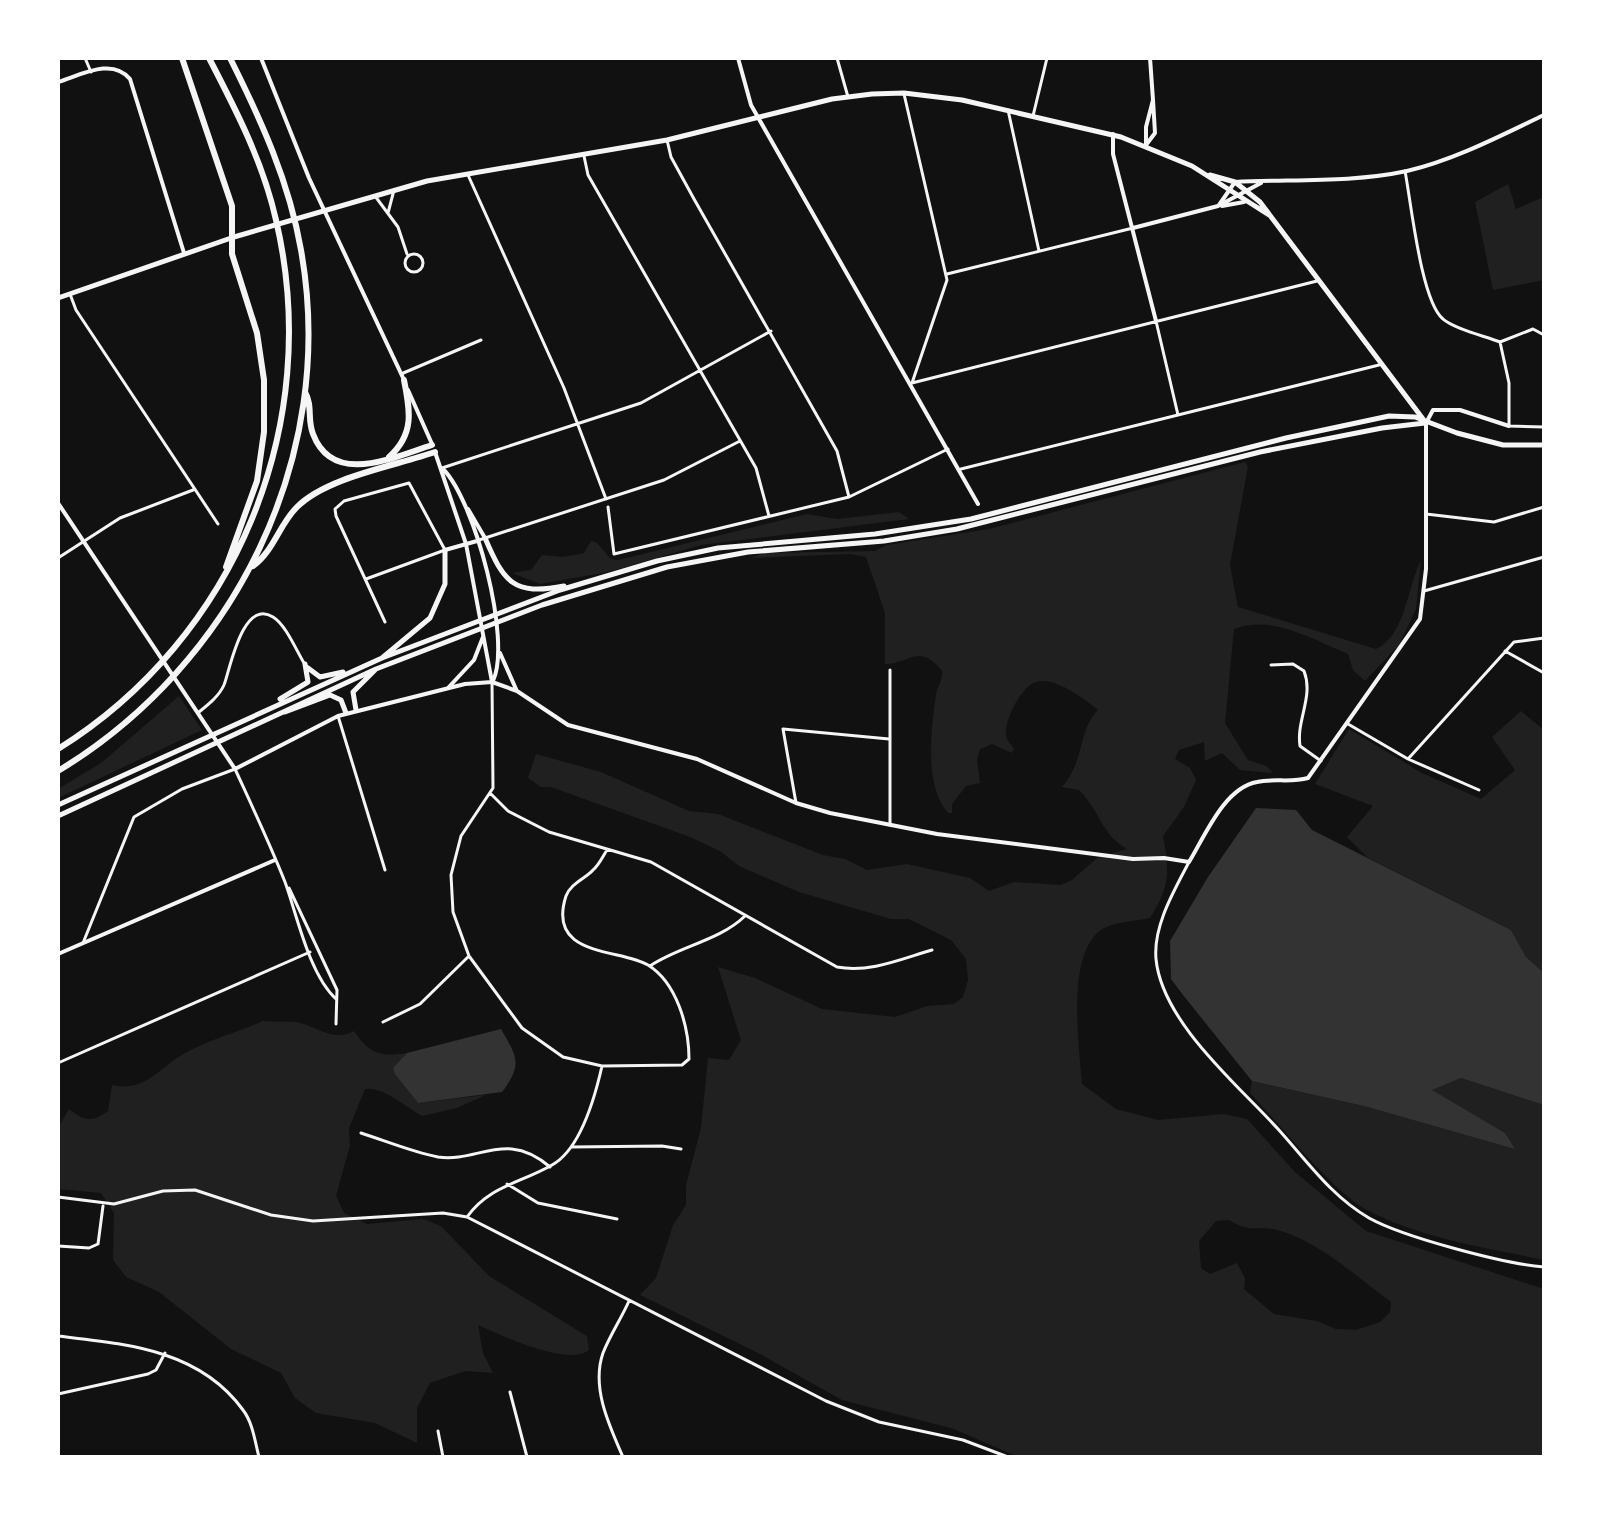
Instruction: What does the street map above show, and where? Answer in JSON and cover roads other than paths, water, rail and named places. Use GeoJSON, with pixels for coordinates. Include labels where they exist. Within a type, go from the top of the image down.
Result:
{"type":"FeatureCollection","features":[{"type":"Feature","properties":{"kind":"highway"},"geometry":{"type":"LineString","coordinates":[[182,58],[232,206],[232,254],[245,287],[261,354],[266,415],[254,493],[217,589]]}},
{"type":"Feature","properties":{"kind":"highway"},"geometry":{"type":"LineString","coordinates":[[58,749],[102,719],[149,677],[189,631],[217,589],[247,534],[272,464],[285,403],[290,328],[283,255],[266,182],[209,58]]}},
{"type":"Feature","properties":{"kind":"highway"},"geometry":{"type":"LineString","coordinates":[[58,771],[113,733],[178,673],[219,621],[252,567],[286,481],[305,392],[307,302],[293,213],[270,141],[230,58]]}},
{"type":"Feature","properties":{"kind":"highway"},"geometry":{"type":"LineString","coordinates":[[376,463],[396,451],[408,432],[410,416],[402,377]]}},
{"type":"Feature","properties":{"kind":"highway"},"geometry":{"type":"LineString","coordinates":[[305,392],[311,403],[313,435],[326,453],[353,465],[376,463],[434,448]]}},
{"type":"Feature","properties":{"kind":"highway"},"geometry":{"type":"LineString","coordinates":[[252,567],[263,559],[287,518],[313,494],[434,448]]}},
{"type":"Feature","properties":{"kind":"main road"},"geometry":{"type":"LineString","coordinates":[[58,298],[234,237],[467,172],[667,140],[848,97],[904,93],[1008,110],[1113,134],[1146,145],[1207,174],[1235,182],[1269,215],[1379,365],[1426,423]]}},
{"type":"Feature","properties":{"kind":"main road"},"geometry":{"type":"LineString","coordinates":[[1207,174],[1226,191],[1269,215]]}},
{"type":"Feature","properties":{"kind":"main road"},"geometry":{"type":"LineString","coordinates":[[485,538],[504,577],[524,589],[540,590],[718,548],[890,532],[971,519],[1360,421],[1401,415],[1503,445],[1544,445]]}},
{"type":"Feature","properties":{"kind":"main road"},"geometry":{"type":"LineString","coordinates":[[58,816],[376,669],[542,605],[667,567],[748,552],[884,541],[957,529],[1260,452],[1382,428],[1426,423]]}},
{"type":"Feature","properties":{"kind":"main road"},"geometry":{"type":"LineString","coordinates":[[382,658],[417,632],[438,604],[448,567],[445,550]]}},
{"type":"Feature","properties":{"kind":"main road"},"geometry":{"type":"LineString","coordinates":[[58,805],[382,658],[592,580]]}},
{"type":"Feature","properties":{"kind":"main road"},"geometry":{"type":"LineString","coordinates":[[305,664],[320,677],[349,672]]}},
{"type":"Feature","properties":{"kind":"main road"},"geometry":{"type":"LineString","coordinates":[[259,712],[306,684],[309,676],[305,664]]}},
{"type":"Feature","properties":{"kind":"main road"},"geometry":{"type":"LineString","coordinates":[[356,710],[353,692],[376,669]]}},
{"type":"Feature","properties":{"kind":"main road"},"geometry":{"type":"LineString","coordinates":[[265,718],[330,695],[341,700],[346,713]]}},
{"type":"Feature","properties":{"kind":"street"},"geometry":{"type":"LineString","coordinates":[[85,58],[91,72]]}},
{"type":"Feature","properties":{"kind":"street"},"geometry":{"type":"LineString","coordinates":[[261,58],[434,448],[466,544],[492,682],[493,782],[490,793],[461,836],[451,875],[453,912],[469,956],[532,1038],[563,1057],[602,1066],[682,1065],[689,1059],[686,1026],[681,1009],[660,975],[650,967],[588,949],[567,927],[564,908],[571,887],[593,871],[607,850]]}},
{"type":"Feature","properties":{"kind":"street"},"geometry":{"type":"LineString","coordinates":[[738,58],[751,105],[961,469],[978,504]]}},
{"type":"Feature","properties":{"kind":"street"},"geometry":{"type":"LineString","coordinates":[[837,58],[848,97]]}},
{"type":"Feature","properties":{"kind":"street"},"geometry":{"type":"LineString","coordinates":[[1033,117],[1047,58]]}},
{"type":"Feature","properties":{"kind":"street"},"geometry":{"type":"LineString","coordinates":[[1146,145],[1155,133],[1150,58]]}},
{"type":"Feature","properties":{"kind":"street"},"geometry":{"type":"LineString","coordinates":[[58,82],[113,68],[130,79],[185,256]]}},
{"type":"Feature","properties":{"kind":"street"},"geometry":{"type":"LineString","coordinates":[[904,93],[947,274],[946,285],[912,383]]}},
{"type":"Feature","properties":{"kind":"street"},"geometry":{"type":"LineString","coordinates":[[1146,145],[1146,127],[1153,100]]}},
{"type":"Feature","properties":{"kind":"street"},"geometry":{"type":"LineString","coordinates":[[1008,110],[1039,251]]}},
{"type":"Feature","properties":{"kind":"street"},"geometry":{"type":"LineString","coordinates":[[1219,206],[1226,191],[1235,182],[1261,183],[1405,171],[1442,160],[1544,115]]}},
{"type":"Feature","properties":{"kind":"street"},"geometry":{"type":"LineString","coordinates":[[1113,134],[1113,154],[1178,415]]}},
{"type":"Feature","properties":{"kind":"street"},"geometry":{"type":"LineString","coordinates":[[667,140],[671,157],[837,451],[849,497]]}},
{"type":"Feature","properties":{"kind":"street"},"geometry":{"type":"LineString","coordinates":[[584,152],[588,175],[761,481],[769,516]]}},
{"type":"Feature","properties":{"kind":"street"},"geometry":{"type":"LineString","coordinates":[[1405,171],[1434,308],[1447,322],[1500,342],[1533,329],[1544,335]]}},
{"type":"Feature","properties":{"kind":"street"},"geometry":{"type":"LineString","coordinates":[[467,172],[578,424],[606,499]]}},
{"type":"Feature","properties":{"kind":"street"},"geometry":{"type":"LineString","coordinates":[[1219,206],[1261,183]]}},
{"type":"Feature","properties":{"kind":"street"},"geometry":{"type":"LineString","coordinates":[[388,213],[394,190]]}},
{"type":"Feature","properties":{"kind":"street"},"geometry":{"type":"LineString","coordinates":[[375,196],[398,227],[407,254],[407,268],[420,271],[423,260],[407,254]]}},
{"type":"Feature","properties":{"kind":"street"},"geometry":{"type":"LineString","coordinates":[[947,274],[1244,202]]}},
{"type":"Feature","properties":{"kind":"street"},"geometry":{"type":"LineString","coordinates":[[912,383],[1317,281]]}},
{"type":"Feature","properties":{"kind":"street"},"geometry":{"type":"LineString","coordinates":[[70,294],[76,310],[218,524]]}},
{"type":"Feature","properties":{"kind":"street"},"geometry":{"type":"LineString","coordinates":[[442,468],[641,403],[771,331]]}},
{"type":"Feature","properties":{"kind":"street"},"geometry":{"type":"LineString","coordinates":[[402,377],[481,340]]}},
{"type":"Feature","properties":{"kind":"street"},"geometry":{"type":"LineString","coordinates":[[1500,342],[1509,383],[1509,426]]}},
{"type":"Feature","properties":{"kind":"street"},"geometry":{"type":"LineString","coordinates":[[961,469],[1379,365]]}},
{"type":"Feature","properties":{"kind":"street"},"geometry":{"type":"LineString","coordinates":[[1544,427],[1509,426],[1488,422],[1470,412],[1442,408],[1433,410],[1426,423],[1424,591],[1420,619],[1348,724],[1304,779],[1254,782],[1240,788],[1228,800],[1189,862],[1159,932],[1156,961],[1164,987],[1178,1013],[1213,1059],[1321,1179],[1361,1213],[1419,1237],[1504,1261],[1544,1267]]}},
{"type":"Feature","properties":{"kind":"street"},"geometry":{"type":"LineString","coordinates":[[366,579],[445,550],[664,480],[740,441]]}},
{"type":"Feature","properties":{"kind":"street"},"geometry":{"type":"LineString","coordinates":[[608,507],[614,554],[849,497],[948,449]]}},
{"type":"Feature","properties":{"kind":"street"},"geometry":{"type":"LineString","coordinates":[[442,468],[485,538]]}},
{"type":"Feature","properties":{"kind":"street"},"geometry":{"type":"LineString","coordinates":[[385,622],[335,509],[344,501],[409,483],[445,550]]}},
{"type":"Feature","properties":{"kind":"street"},"geometry":{"type":"LineString","coordinates":[[58,558],[120,518],[193,490]]}},
{"type":"Feature","properties":{"kind":"street"},"geometry":{"type":"LineString","coordinates":[[463,502],[477,540],[499,650],[517,691]]}},
{"type":"Feature","properties":{"kind":"street"},"geometry":{"type":"LineString","coordinates":[[58,503],[227,754],[286,885],[310,952],[329,992],[336,999]]}},
{"type":"Feature","properties":{"kind":"street"},"geometry":{"type":"LineString","coordinates":[[1426,514],[1494,522],[1544,507]]}},
{"type":"Feature","properties":{"kind":"street"},"geometry":{"type":"LineString","coordinates":[[1424,591],[1544,557]]}},
{"type":"Feature","properties":{"kind":"street"},"geometry":{"type":"LineString","coordinates":[[199,712],[224,686],[238,637],[261,615],[277,620],[305,664]]}},
{"type":"Feature","properties":{"kind":"street"},"geometry":{"type":"LineString","coordinates":[[447,688],[474,660],[484,635]]}},
{"type":"Feature","properties":{"kind":"street"},"geometry":{"type":"LineString","coordinates":[[1408,759],[1505,651],[1520,638],[1544,638]]}},
{"type":"Feature","properties":{"kind":"street"},"geometry":{"type":"LineString","coordinates":[[492,682],[499,650]]}},
{"type":"Feature","properties":{"kind":"street"},"geometry":{"type":"LineString","coordinates":[[1505,651],[1544,673]]}},
{"type":"Feature","properties":{"kind":"street"},"geometry":{"type":"LineString","coordinates":[[1271,665],[1293,664],[1304,671],[1308,688],[1298,736],[1300,746],[1321,761]]}},
{"type":"Feature","properties":{"kind":"street"},"geometry":{"type":"LineString","coordinates":[[890,670],[890,825]]}},
{"type":"Feature","properties":{"kind":"street"},"geometry":{"type":"LineString","coordinates":[[83,943],[137,813],[182,789],[235,769],[346,713],[447,688],[492,682],[517,691],[568,725],[697,759],[796,803],[890,825],[1133,859],[1164,858],[1189,862]]}},
{"type":"Feature","properties":{"kind":"street"},"geometry":{"type":"LineString","coordinates":[[338,716],[385,870]]}},
{"type":"Feature","properties":{"kind":"street"},"geometry":{"type":"LineString","coordinates":[[1348,724],[1408,759],[1479,790]]}},
{"type":"Feature","properties":{"kind":"street"},"geometry":{"type":"LineString","coordinates":[[796,803],[783,729],[889,739]]}},
{"type":"Feature","properties":{"kind":"street"},"geometry":{"type":"LineString","coordinates":[[490,793],[523,821],[651,862],[824,962],[844,968],[882,966],[932,950]]}},
{"type":"Feature","properties":{"kind":"street"},"geometry":{"type":"LineString","coordinates":[[58,954],[275,860]]}},
{"type":"Feature","properties":{"kind":"street"},"geometry":{"type":"LineString","coordinates":[[286,885],[295,896],[337,990],[336,1024]]}},
{"type":"Feature","properties":{"kind":"street"},"geometry":{"type":"LineString","coordinates":[[650,967],[671,952],[727,931],[745,916]]}},
{"type":"Feature","properties":{"kind":"street"},"geometry":{"type":"LineString","coordinates":[[58,1063],[310,952]]}},
{"type":"Feature","properties":{"kind":"street"},"geometry":{"type":"LineString","coordinates":[[383,1022],[420,1004],[469,956]]}},
{"type":"Feature","properties":{"kind":"street"},"geometry":{"type":"LineString","coordinates":[[467,1217],[483,1198],[507,1184],[550,1167],[571,1147],[593,1100],[602,1066]]}},
{"type":"Feature","properties":{"kind":"street"},"geometry":{"type":"LineString","coordinates":[[361,1133],[441,1158],[488,1149],[516,1150],[550,1167]]}},
{"type":"Feature","properties":{"kind":"street"},"geometry":{"type":"LineString","coordinates":[[571,1147],[662,1146],[681,1149]]}},
{"type":"Feature","properties":{"kind":"street"},"geometry":{"type":"LineString","coordinates":[[507,1184],[538,1203],[617,1219]]}},
{"type":"Feature","properties":{"kind":"street"},"geometry":{"type":"LineString","coordinates":[[58,1197],[103,1204],[179,1189],[214,1194],[271,1215],[313,1221],[443,1213],[467,1217],[826,1401],[879,1422],[963,1440],[1008,1457]]}},
{"type":"Feature","properties":{"kind":"street"},"geometry":{"type":"LineString","coordinates":[[58,1246],[89,1248],[98,1244],[103,1204]]}},
{"type":"Feature","properties":{"kind":"street"},"geometry":{"type":"LineString","coordinates":[[629,1301],[607,1344],[599,1372],[604,1408],[623,1457],[681,1457]]}},
{"type":"Feature","properties":{"kind":"street"},"geometry":{"type":"LineString","coordinates":[[58,1336],[165,1352],[212,1380],[243,1409],[259,1457]]}},
{"type":"Feature","properties":{"kind":"street"},"geometry":{"type":"LineString","coordinates":[[58,1394],[148,1374],[160,1365],[165,1352]]}},
{"type":"Feature","properties":{"kind":"street"},"geometry":{"type":"LineString","coordinates":[[510,1392],[527,1457]]}},
{"type":"Feature","properties":{"kind":"street"},"geometry":{"type":"LineString","coordinates":[[438,1431],[443,1457]]}}]}
